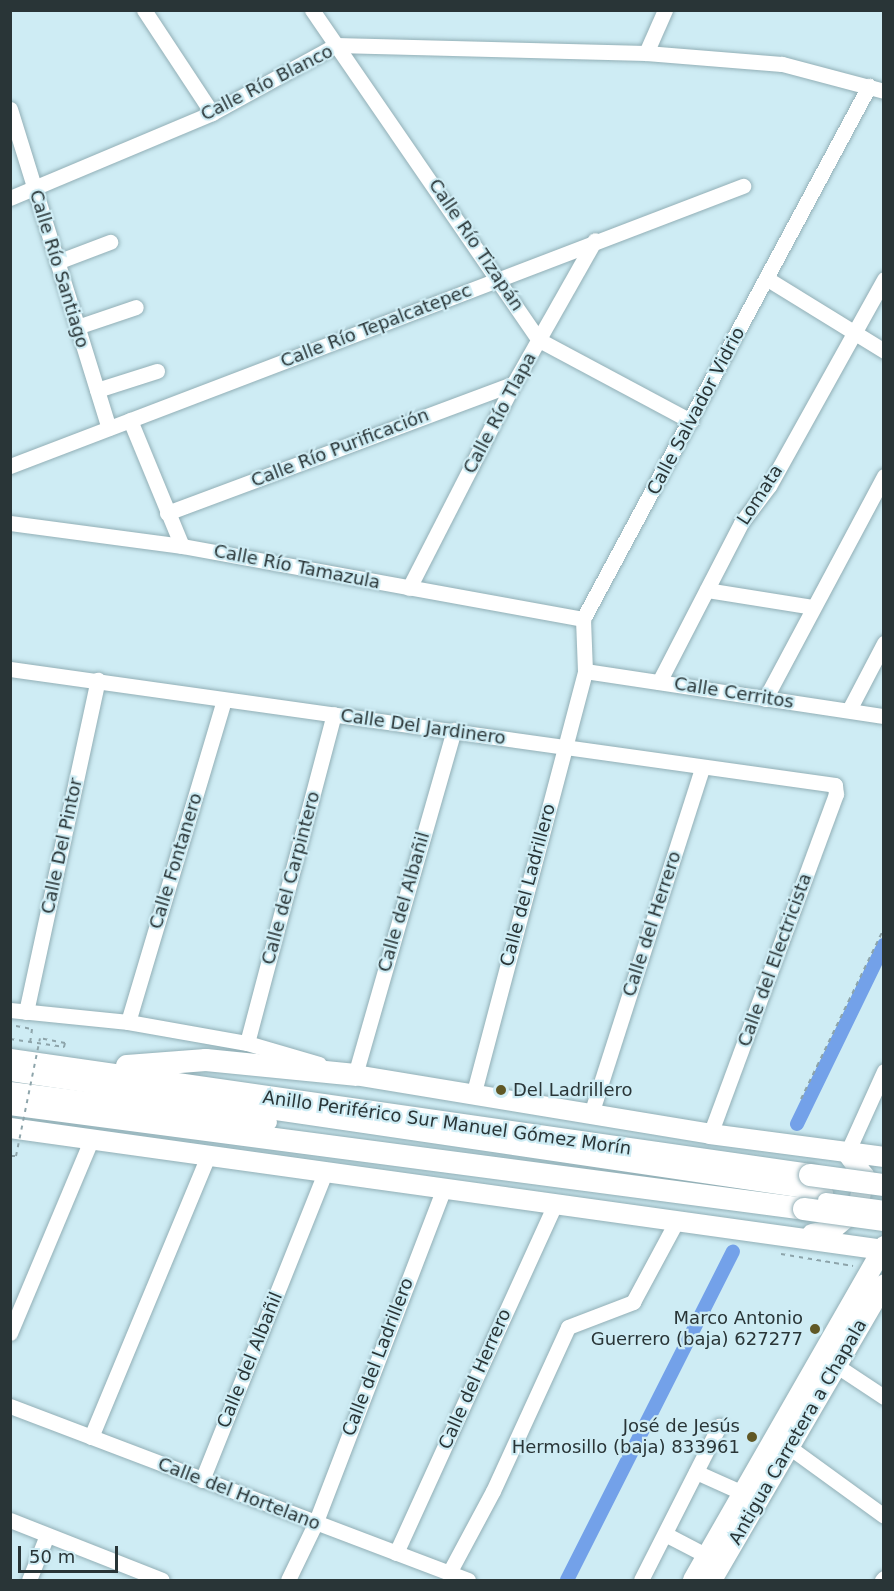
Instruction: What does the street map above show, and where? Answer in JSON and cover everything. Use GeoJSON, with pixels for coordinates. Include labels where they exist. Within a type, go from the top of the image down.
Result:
{"type":"FeatureCollection","features":[{"type":"Feature","properties":{"kind":"highway","name":"Anillo Periférico Sur Manuel Gómez Morín"},"geometry":{"type":"LineString","coordinates":[[16,1059],[884,1185]]}},
{"type":"Feature","properties":{"kind":"highway"},"geometry":{"type":"LineString","coordinates":[[89,1069],[206,1060],[355,1075]]}},
{"type":"Feature","properties":{"kind":"highway","name":"Anillo Periférico Sur Manuel Gómez Morín"},"geometry":{"type":"LineString","coordinates":[[10,1104],[818,1201],[884,1220]]}},
{"type":"Feature","properties":{"kind":"main road"},"geometry":{"type":"LineString","coordinates":[[355,1075],[474,1092],[710,1134],[884,1157]]}},
{"type":"Feature","properties":{"kind":"main road"},"geometry":{"type":"LineString","coordinates":[[10,1128],[554,1206],[883,1248]]}},
{"type":"Feature","properties":{"kind":"main road"},"geometry":{"type":"LineString","coordinates":[[802,1236],[833,1229],[858,1208],[864,1176],[847,1153]]}},
{"type":"Feature","properties":{"kind":"main road","name":"Antigua Carretera a Chapala"},"geometry":{"type":"LineString","coordinates":[[693,1581],[714,1567],[789,1447],[828,1360],[883,1248]]}},
{"type":"Feature","properties":{"kind":"main road","name":"Antigua Carretera a Chapala"},"geometry":{"type":"LineString","coordinates":[[714,1567],[742,1493],[828,1360],[884,1284]]}},
{"type":"Feature","properties":{"kind":"street"},"geometry":{"type":"LineString","coordinates":[[144,10],[212,113]]}},
{"type":"Feature","properties":{"kind":"street","name":"Calle Río Tizapán"},"geometry":{"type":"LineString","coordinates":[[312,10],[501,278],[539,340]]}},
{"type":"Feature","properties":{"kind":"street"},"geometry":{"type":"LineString","coordinates":[[646,53],[665,10]]}},
{"type":"Feature","properties":{"kind":"street","name":"Calle Río Blanco"},"geometry":{"type":"LineString","coordinates":[[10,198],[212,113],[336,45],[646,53],[782,64],[876,88]]}},
{"type":"Feature","properties":{"kind":"street","name":"Calle Salvador Vidrio"},"geometry":{"type":"LineString","coordinates":[[583,619],[766,278],[876,88]]}},
{"type":"Feature","properties":{"kind":"street","name":"Calle Río Santiago"},"geometry":{"type":"LineString","coordinates":[[10,109],[108,428]]}},
{"type":"Feature","properties":{"kind":"street","name":"Calle Río Tepalcatepec"},"geometry":{"type":"LineString","coordinates":[[10,466],[595,240],[742,186]]}},
{"type":"Feature","properties":{"kind":"street","name":"Calle Río Tlapa"},"geometry":{"type":"LineString","coordinates":[[409,588],[514,383],[595,240]]}},
{"type":"Feature","properties":{"kind":"street"},"geometry":{"type":"LineString","coordinates":[[57,262],[110,242]]}},
{"type":"Feature","properties":{"kind":"street"},"geometry":{"type":"LineString","coordinates":[[766,278],[884,351]]}},
{"type":"Feature","properties":{"kind":"street","name":"Lomata"},"geometry":{"type":"LineString","coordinates":[[659,682],[741,523],[769,486],[884,279]]}},
{"type":"Feature","properties":{"kind":"street"},"geometry":{"type":"LineString","coordinates":[[77,327],[136,307]]}},
{"type":"Feature","properties":{"kind":"street"},"geometry":{"type":"LineString","coordinates":[[539,340],[691,421]]}},
{"type":"Feature","properties":{"kind":"street"},"geometry":{"type":"LineString","coordinates":[[97,390],[157,371]]}},
{"type":"Feature","properties":{"kind":"street","name":"Calle Río Purificación"},"geometry":{"type":"LineString","coordinates":[[167,513],[514,383]]}},
{"type":"Feature","properties":{"kind":"street"},"geometry":{"type":"LineString","coordinates":[[129,420],[182,546]]}},
{"type":"Feature","properties":{"kind":"street"},"geometry":{"type":"LineString","coordinates":[[765,699],[884,476]]}},
{"type":"Feature","properties":{"kind":"street","name":"Calle Río Tamazula"},"geometry":{"type":"LineString","coordinates":[[10,523],[182,546],[583,619]]}},
{"type":"Feature","properties":{"kind":"street"},"geometry":{"type":"LineString","coordinates":[[707,590],[813,607]]}},
{"type":"Feature","properties":{"kind":"street"},"geometry":{"type":"LineString","coordinates":[[565,748],[585,671],[583,619]]}},
{"type":"Feature","properties":{"kind":"street"},"geometry":{"type":"LineString","coordinates":[[849,710],[884,644]]}},
{"type":"Feature","properties":{"kind":"street","name":"Calle Del Jardinero"},"geometry":{"type":"LineString","coordinates":[[10,669],[453,730],[702,769],[835,785]]}},
{"type":"Feature","properties":{"kind":"street","name":"Calle Cerritos"},"geometry":{"type":"LineString","coordinates":[[585,671],[884,716]]}},
{"type":"Feature","properties":{"kind":"street","name":"Calle Del Pintor"},"geometry":{"type":"LineString","coordinates":[[26,1012],[98,680]]}},
{"type":"Feature","properties":{"kind":"street","name":"Calle Fontanero"},"geometry":{"type":"LineString","coordinates":[[128,1022],[224,700]]}},
{"type":"Feature","properties":{"kind":"street","name":"Calle del Carpintero"},"geometry":{"type":"LineString","coordinates":[[247,1043],[334,714]]}},
{"type":"Feature","properties":{"kind":"street","name":"Calle del Albañil"},"geometry":{"type":"LineString","coordinates":[[355,1075],[453,730]]}},
{"type":"Feature","properties":{"kind":"street","name":"Calle del Ladrillero"},"geometry":{"type":"LineString","coordinates":[[474,1092],[565,748]]}},
{"type":"Feature","properties":{"kind":"street","name":"Calle del Herrero"},"geometry":{"type":"LineString","coordinates":[[591,1114],[702,769]]}},
{"type":"Feature","properties":{"kind":"street","name":"Calle del Electricista"},"geometry":{"type":"LineString","coordinates":[[710,1134],[836,794],[835,785]]}},
{"type":"Feature","properties":{"kind":"street"},"geometry":{"type":"LineString","coordinates":[[10,1010],[128,1022],[247,1043],[355,1075]]}},
{"type":"Feature","properties":{"kind":"street"},"geometry":{"type":"LineString","coordinates":[[16,1059],[818,1201],[884,1200]]}},
{"type":"Feature","properties":{"kind":"street"},"geometry":{"type":"LineString","coordinates":[[847,1153],[884,1071]]}},
{"type":"Feature","properties":{"kind":"street"},"geometry":{"type":"LineString","coordinates":[[10,1089],[818,1201],[884,1208]]}},
{"type":"Feature","properties":{"kind":"street"},"geometry":{"type":"LineString","coordinates":[[10,1333],[92,1138]]}},
{"type":"Feature","properties":{"kind":"street"},"geometry":{"type":"LineString","coordinates":[[91,1437],[207,1158]]}},
{"type":"Feature","properties":{"kind":"street","name":"Calle del Albañil"},"geometry":{"type":"LineString","coordinates":[[202,1480],[325,1173]]}},
{"type":"Feature","properties":{"kind":"street","name":"Calle del Ladrillero"},"geometry":{"type":"LineString","coordinates":[[288,1581],[315,1524],[442,1190]]}},
{"type":"Feature","properties":{"kind":"street","name":"Calle del Herrero"},"geometry":{"type":"LineString","coordinates":[[396,1553],[554,1206]]}},
{"type":"Feature","properties":{"kind":"street"},"geometry":{"type":"LineString","coordinates":[[449,1573],[493,1491],[568,1327],[633,1302],[676,1222]]}},
{"type":"Feature","properties":{"kind":"street"},"geometry":{"type":"LineString","coordinates":[[828,1360],[884,1396]]}},
{"type":"Feature","properties":{"kind":"street","name":"Calle del Hortelano"},"geometry":{"type":"LineString","coordinates":[[10,1406],[468,1581]]}},
{"type":"Feature","properties":{"kind":"street"},"geometry":{"type":"LineString","coordinates":[[641,1581],[719,1426]]}},
{"type":"Feature","properties":{"kind":"street"},"geometry":{"type":"LineString","coordinates":[[789,1447],[884,1516]]}},
{"type":"Feature","properties":{"kind":"street"},"geometry":{"type":"LineString","coordinates":[[696,1472],[742,1493]]}},
{"type":"Feature","properties":{"kind":"street"},"geometry":{"type":"LineString","coordinates":[[10,1521],[162,1581]]}},
{"type":"Feature","properties":{"kind":"street"},"geometry":{"type":"LineString","coordinates":[[665,1534],[714,1567]]}},
{"type":"Feature","properties":{"kind":"street"},"geometry":{"type":"LineString","coordinates":[[29,1581],[47,1535]]}},
{"type":"Feature","properties":{"kind":"path"},"geometry":{"type":"LineString","coordinates":[[801,1099],[884,928]]}},
{"type":"Feature","properties":{"kind":"path"},"geometry":{"type":"LineString","coordinates":[[10,1025],[32,1029],[16,1059]]}},
{"type":"Feature","properties":{"kind":"path"},"geometry":{"type":"LineString","coordinates":[[10,1155],[16,1156],[40,1038],[65,1043],[64,1047],[16,1059]]}},
{"type":"Feature","properties":{"kind":"path"},"geometry":{"type":"LineString","coordinates":[[10,1039],[16,1059]]}},
{"type":"Feature","properties":{"kind":"waterway"},"geometry":{"type":"LineString","coordinates":[[797,1124],[884,945]]}},
{"type":"Feature","properties":{"kind":"waterway"},"geometry":{"type":"LineString","coordinates":[[567,1580],[733,1252]]}},
{"type":"Feature","properties":{"kind":"place","name":"Del Ladrillero"},"geometry":{"type":"Point","coordinates":[501,1090]}},
{"type":"Feature","properties":{"kind":"place","name":"Marco Antonio Guerrero (baja) 627277"},"geometry":{"type":"Point","coordinates":[815,1329]}},
{"type":"Feature","properties":{"kind":"place","name":"José de Jesús Hermosillo (baja) 833961"},"geometry":{"type":"Point","coordinates":[752,1437]}}]}
